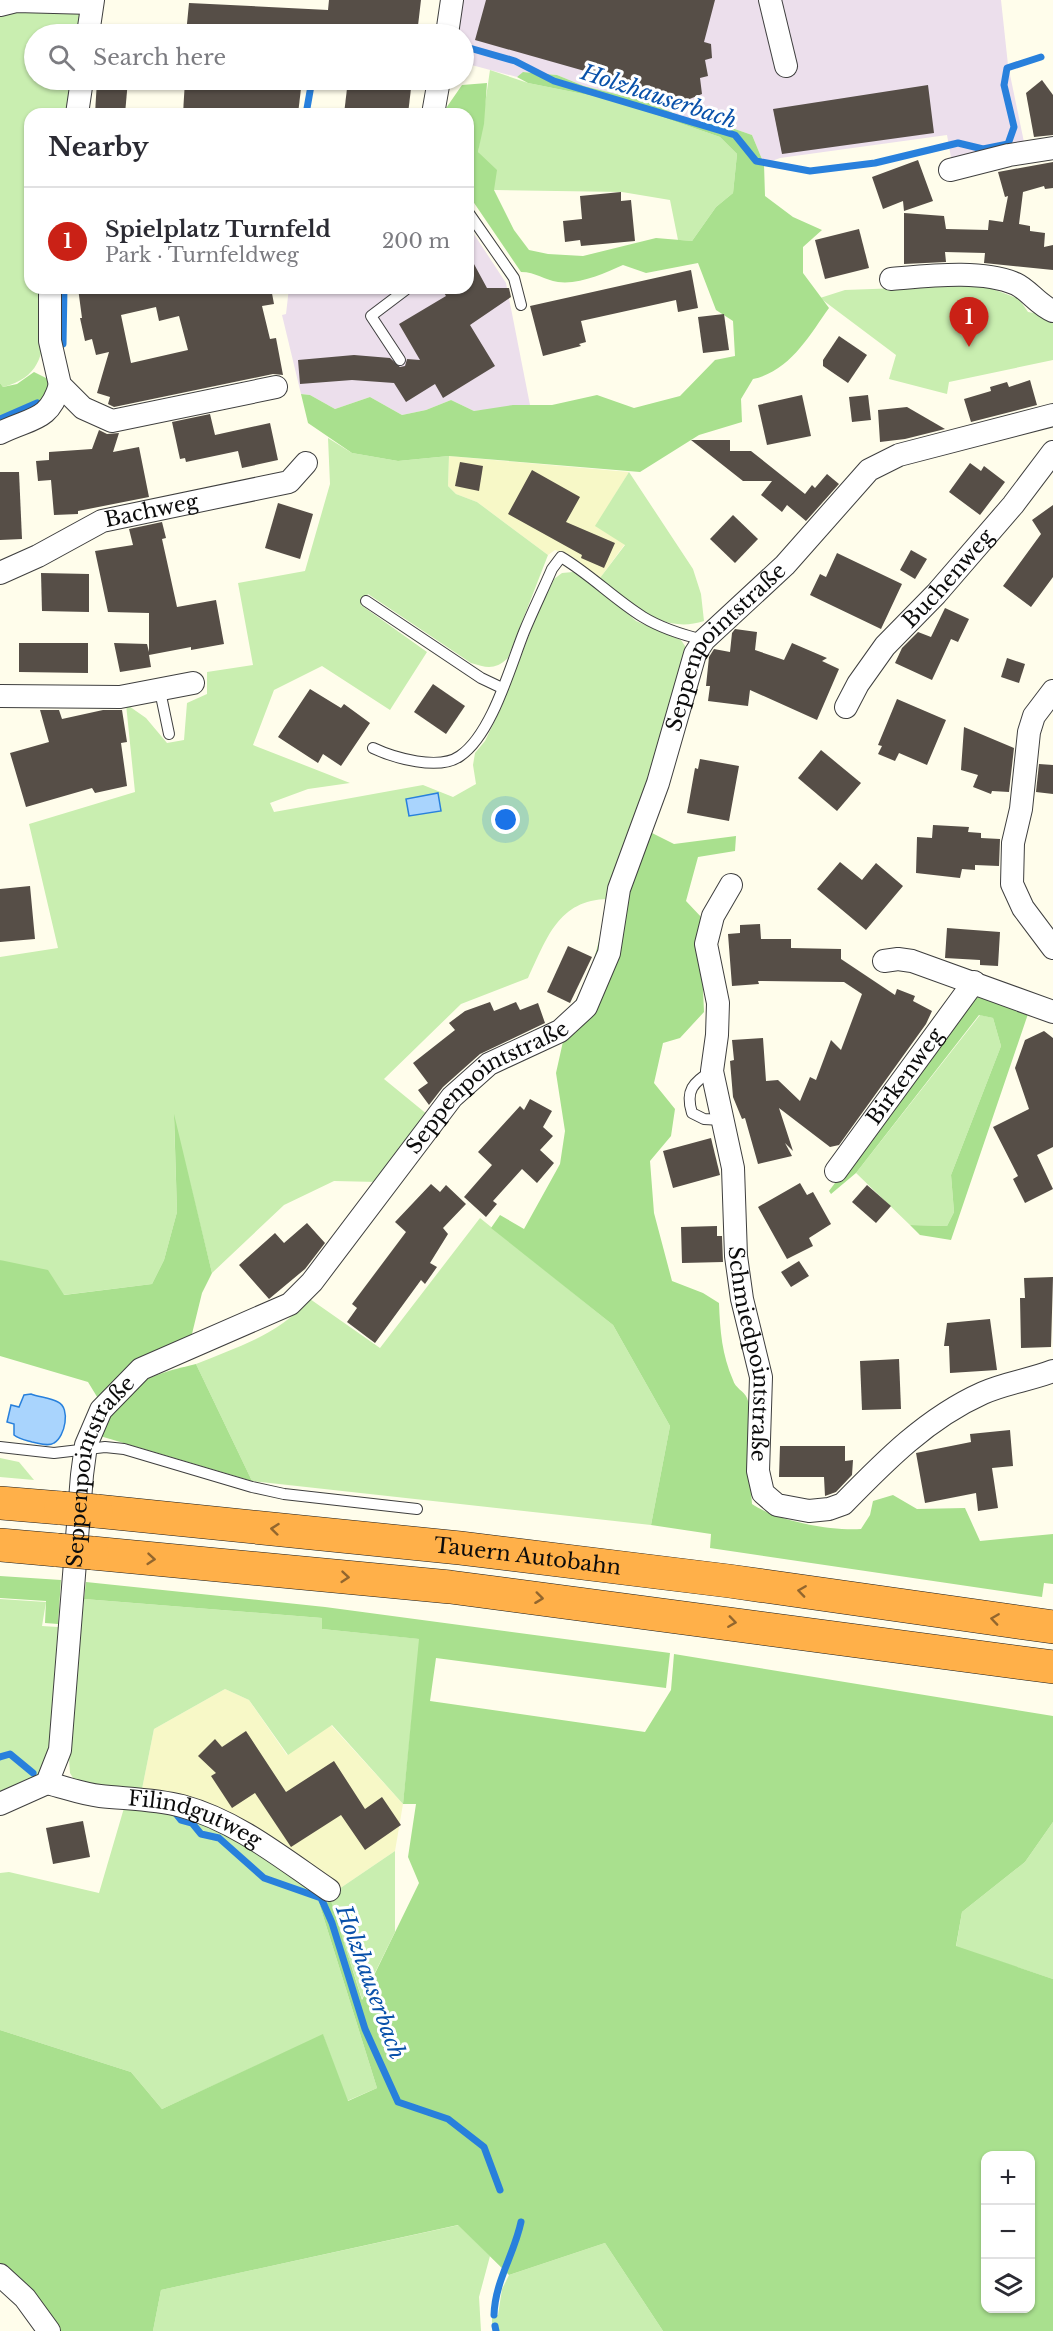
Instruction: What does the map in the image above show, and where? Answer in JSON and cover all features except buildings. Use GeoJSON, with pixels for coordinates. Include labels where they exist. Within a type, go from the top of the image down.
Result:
{"type":"FeatureCollection","features":[{"type":"Feature","properties":{"kind":"highway","name":"Tauern Autobahn"},"geometry":{"type":"LineString","coordinates":[[0,1503],[472,1550],[729,1581],[1053,1627]]}},
{"type":"Feature","properties":{"kind":"highway","name":"Tauern Autobahn"},"geometry":{"type":"LineString","coordinates":[[0,1545],[450,1587],[1053,1667]]}},
{"type":"Feature","properties":{"kind":"street"},"geometry":{"type":"LineString","coordinates":[[448,24],[452,0]]}},
{"type":"Feature","properties":{"kind":"street"},"geometry":{"type":"LineString","coordinates":[[770,0],[786,66]]}},
{"type":"Feature","properties":{"kind":"street"},"geometry":{"type":"LineString","coordinates":[[0,5],[16,1],[92,1],[89,24]]}},
{"type":"Feature","properties":{"kind":"street"},"geometry":{"type":"LineString","coordinates":[[78,108],[81,90]]}},
{"type":"Feature","properties":{"kind":"street"},"geometry":{"type":"LineString","coordinates":[[434,108],[437,90]]}},
{"type":"Feature","properties":{"kind":"street"},"geometry":{"type":"LineString","coordinates":[[950,170],[1009,155],[1053,148]]}},
{"type":"Feature","properties":{"kind":"street"},"geometry":{"type":"LineString","coordinates":[[891,279],[934,275],[1008,281],[1019,286],[1044,307],[1053,310]]}},
{"type":"Feature","properties":{"kind":"street"},"geometry":{"type":"LineString","coordinates":[[0,433],[44,415],[54,404],[60,385],[50,341],[50,294]]}},
{"type":"Feature","properties":{"kind":"street"},"geometry":{"type":"LineString","coordinates":[[60,385],[83,408],[112,421],[276,387]]}},
{"type":"Feature","properties":{"kind":"street","name":"Seppenpointstraße"},"geometry":{"type":"LineString","coordinates":[[47,1783],[60,1750],[86,1449],[101,1410],[141,1369],[290,1304],[312,1282],[452,1097],[489,1064],[560,1031],[586,1007],[609,953],[619,889],[658,783],[695,654],[704,640],[785,565],[868,470],[899,455],[1053,415]]}},
{"type":"Feature","properties":{"kind":"street","name":"Buchenweg"},"geometry":{"type":"LineString","coordinates":[[846,706],[858,684],[885,646],[936,594],[1013,505],[1053,453]]}},
{"type":"Feature","properties":{"kind":"street","name":"Bachweg"},"geometry":{"type":"LineString","coordinates":[[0,573],[38,556],[102,521],[290,482],[306,463]]}},
{"type":"Feature","properties":{"kind":"street"},"geometry":{"type":"LineString","coordinates":[[0,696],[120,697],[193,683]]}},
{"type":"Feature","properties":{"kind":"street"},"geometry":{"type":"LineString","coordinates":[[1053,691],[1034,716],[1029,732],[1021,809],[1013,843],[1012,884],[1023,908],[1053,948]]}},
{"type":"Feature","properties":{"kind":"street","name":"Schmiedpointstraße"},"geometry":{"type":"LineString","coordinates":[[730,885],[713,916],[706,944],[718,1003],[717,1035],[712,1071],[733,1168],[736,1256],[742,1299],[761,1377],[758,1471],[763,1493],[777,1505],[809,1511],[829,1509],[843,1504],[916,1433],[960,1404],[986,1391],[1053,1371]]}},
{"type":"Feature","properties":{"kind":"street"},"geometry":{"type":"LineString","coordinates":[[884,961],[898,958],[912,961],[1053,1012]]}},
{"type":"Feature","properties":{"kind":"street","name":"Birkenweg"},"geometry":{"type":"LineString","coordinates":[[836,1171],[974,982]]}},
{"type":"Feature","properties":{"kind":"street"},"geometry":{"type":"LineString","coordinates":[[0,1804],[47,1783]]}},
{"type":"Feature","properties":{"kind":"street","name":"Filindgutweg"},"geometry":{"type":"LineString","coordinates":[[47,1783],[97,1796],[150,1800],[182,1806],[209,1815],[253,1837],[329,1890]]}},
{"type":"Feature","properties":{"kind":"street"},"geometry":{"type":"LineString","coordinates":[[0,2275],[25,2298],[49,2331]]}},
{"type":"Feature","properties":{"kind":"lane"},"geometry":{"type":"LineString","coordinates":[[474,221],[514,278],[521,305]]}},
{"type":"Feature","properties":{"kind":"lane"},"geometry":{"type":"LineString","coordinates":[[400,294],[371,316],[400,360]]}},
{"type":"Feature","properties":{"kind":"lane"},"geometry":{"type":"LineString","coordinates":[[373,748],[394,758],[444,763],[460,756],[480,734],[552,569],[561,557],[585,572],[644,618],[682,634],[704,640]]}},
{"type":"Feature","properties":{"kind":"lane"},"geometry":{"type":"LineString","coordinates":[[366,601],[481,678],[502,688]]}},
{"type":"Feature","properties":{"kind":"lane"},"geometry":{"type":"LineString","coordinates":[[160,691],[170,734]]}},
{"type":"Feature","properties":{"kind":"lane"},"geometry":{"type":"LineString","coordinates":[[0,1447],[54,1453],[105,1447],[124,1449],[252,1487],[284,1494],[417,1509]]}},
{"type":"Feature","properties":{"kind":"shaded area"},"geometry":{"type":"Polygon","coordinates":[[[461,0],[1001,0],[1008,65],[1025,147],[952,163],[947,135],[780,158],[764,164],[752,135],[729,127],[689,120],[648,102],[584,86],[557,75],[524,72],[517,77],[474,66],[474,24],[457,24],[461,0]]]}},
{"type":"Feature","properties":{"kind":"shaded area"},"geometry":{"type":"Polygon","coordinates":[[[474,234],[506,283],[530,405],[474,411],[451,400],[426,410],[402,415],[370,397],[335,409],[310,395],[301,394],[282,315],[286,314],[288,294],[474,294],[474,234]]]}},
{"type":"Feature","properties":{"kind":"green space"},"geometry":{"type":"Polygon","coordinates":[[[0,10],[83,11],[81,24],[24,24],[24,90],[72,90],[69,108],[24,108],[24,294],[43,294],[44,335],[38,361],[31,372],[19,381],[3,387],[0,383],[0,10]]]}},
{"type":"Feature","properties":{"kind":"green space"},"geometry":{"type":"Polygon","coordinates":[[[490,70],[528,83],[613,100],[720,137],[737,154],[733,193],[716,207],[692,241],[678,240],[670,200],[622,192],[494,190],[478,152],[490,70]]]}},
{"type":"Feature","properties":{"kind":"green space"},"geometry":{"type":"Polygon","coordinates":[[[523,72],[557,75],[584,86],[648,102],[689,120],[729,127],[752,135],[764,164],[765,196],[793,217],[822,230],[803,247],[803,273],[829,308],[806,341],[778,368],[753,379],[741,399],[742,422],[699,435],[640,472],[449,456],[398,461],[352,453],[308,423],[301,394],[310,395],[335,409],[370,397],[402,415],[426,410],[451,400],[474,411],[513,405],[552,405],[597,395],[634,408],[680,396],[715,360],[735,356],[733,321],[716,310],[698,263],[646,273],[623,265],[592,278],[574,282],[553,281],[521,272],[474,203],[474,108],[446,108],[459,90],[474,90],[474,84],[487,83],[484,124],[478,152],[497,170],[494,190],[514,230],[529,250],[548,254],[583,256],[656,238],[692,241],[716,207],[733,193],[737,154],[720,137],[613,100],[528,83],[517,77],[523,72]]]}},
{"type":"Feature","properties":{"kind":"green space"},"geometry":{"type":"Polygon","coordinates":[[[982,285],[1019,299],[1028,312],[1051,316],[1053,319],[1053,360],[949,382],[947,394],[889,379],[896,355],[820,298],[845,290],[982,285]]]}},
{"type":"Feature","properties":{"kind":"green space"},"geometry":{"type":"Polygon","coordinates":[[[34,372],[50,380],[42,399],[26,414],[0,425],[0,383],[3,387],[17,384],[34,372]]]}},
{"type":"Feature","properties":{"kind":"green space"},"geometry":{"type":"Polygon","coordinates":[[[328,438],[352,453],[398,461],[449,456],[448,486],[456,494],[477,502],[548,555],[508,658],[495,666],[486,667],[471,663],[368,594],[361,605],[427,652],[390,710],[322,666],[274,690],[253,745],[350,783],[308,789],[270,803],[274,812],[423,785],[453,797],[476,784],[473,765],[475,753],[485,741],[502,706],[536,617],[554,579],[562,573],[573,572],[584,575],[636,621],[681,640],[687,649],[658,763],[608,899],[577,906],[566,914],[548,936],[528,978],[461,1004],[384,1079],[428,1115],[378,1182],[334,1181],[284,1205],[212,1273],[174,1118],[177,1212],[164,1260],[152,1284],[63,1295],[0,1260],[0,957],[58,948],[29,824],[135,792],[126,704],[146,718],[167,743],[184,740],[187,703],[207,694],[207,672],[253,665],[238,583],[305,571],[330,484],[328,438]]]}},
{"type":"Feature","properties":{"kind":"green space"},"geometry":{"type":"Polygon","coordinates":[[[449,456],[629,472],[596,526],[625,544],[600,578],[571,556],[555,550],[548,555],[477,502],[456,494],[448,486],[449,456]]]}},
{"type":"Feature","properties":{"kind":"green space"},"geometry":{"type":"Polygon","coordinates":[[[629,472],[693,569],[701,594],[704,621],[674,624],[661,620],[635,606],[600,578],[625,545],[595,526],[629,472]]]}},
{"type":"Feature","properties":{"kind":"green space"},"geometry":{"type":"Polygon","coordinates":[[[646,830],[674,844],[736,836],[735,851],[698,857],[686,901],[703,919],[701,944],[704,1012],[680,1038],[663,1043],[654,1083],[675,1109],[671,1136],[650,1161],[654,1213],[672,1281],[703,1293],[719,1303],[726,1361],[734,1383],[747,1398],[750,1410],[753,1437],[752,1504],[775,1515],[804,1524],[861,1529],[870,1515],[873,1501],[893,1495],[917,1509],[965,1508],[980,1541],[1053,1534],[1053,1584],[1044,1583],[1042,1597],[710,1548],[711,1534],[651,1525],[670,1426],[613,1325],[491,1228],[500,1215],[524,1229],[560,1164],[565,1131],[556,1073],[564,1037],[573,1006],[591,970],[607,912],[646,830]]]}},
{"type":"Feature","properties":{"kind":"green space"},"geometry":{"type":"Polygon","coordinates":[[[988,996],[1029,1011],[951,1240],[920,1235],[910,1225],[947,1226],[954,1212],[951,1175],[1001,1046],[993,1018],[979,1015],[856,1173],[831,1194],[829,1191],[967,1006],[978,997],[988,996]]]}},
{"type":"Feature","properties":{"kind":"green space"},"geometry":{"type":"Polygon","coordinates":[[[980,1015],[993,1018],[1001,1046],[951,1175],[954,1212],[947,1226],[910,1225],[856,1173],[980,1015]]]}},
{"type":"Feature","properties":{"kind":"green space"},"geometry":{"type":"Polygon","coordinates":[[[174,1114],[212,1273],[202,1293],[190,1342],[99,1400],[88,1382],[0,1356],[0,1260],[48,1270],[64,1295],[152,1284],[164,1260],[177,1212],[174,1114]]]}},
{"type":"Feature","properties":{"kind":"green space"},"geometry":{"type":"Polygon","coordinates":[[[480,1218],[613,1325],[670,1426],[651,1525],[252,1481],[196,1364],[257,1339],[284,1322],[310,1299],[380,1348],[480,1218]]]}},
{"type":"Feature","properties":{"kind":"green space"},"geometry":{"type":"Polygon","coordinates":[[[196,1364],[252,1481],[100,1436],[118,1405],[137,1385],[161,1373],[196,1364]]]}},
{"type":"Feature","properties":{"kind":"green space"},"geometry":{"type":"Polygon","coordinates":[[[0,1458],[19,1462],[34,1480],[0,1477],[0,1458]]]}},
{"type":"Feature","properties":{"kind":"green space"},"geometry":{"type":"Polygon","coordinates":[[[0,1576],[61,1580],[58,1624],[45,1623],[46,1601],[0,1598],[0,1576]]]}},
{"type":"Feature","properties":{"kind":"green space"},"geometry":{"type":"Polygon","coordinates":[[[86,1582],[325,1607],[670,1653],[666,1688],[436,1658],[430,1701],[645,1732],[671,1690],[674,1654],[1053,1716],[1053,1822],[1025,1862],[962,1912],[956,1946],[1053,1979],[1053,2331],[663,2331],[605,2243],[509,2275],[458,2225],[161,2290],[153,2331],[58,2331],[0,2273],[0,2030],[131,2072],[162,2109],[323,2034],[348,2101],[377,2088],[320,1906],[331,1901],[362,2000],[419,1883],[408,1857],[416,1804],[403,1804],[419,1639],[322,1629],[322,1618],[84,1599],[86,1582]]]}},
{"type":"Feature","properties":{"kind":"green space"},"geometry":{"type":"Polygon","coordinates":[[[0,1599],[46,1602],[42,1626],[58,1627],[48,1761],[42,1774],[0,1798],[0,1599]]]}},
{"type":"Feature","properties":{"kind":"green space"},"geometry":{"type":"Polygon","coordinates":[[[84,1599],[322,1618],[322,1629],[420,1639],[403,1804],[332,1725],[288,1755],[249,1700],[225,1689],[154,1729],[141,1794],[75,1781],[70,1773],[69,1759],[84,1599]]]}},
{"type":"Feature","properties":{"kind":"green space"},"geometry":{"type":"Polygon","coordinates":[[[225,1689],[249,1700],[287,1755],[331,1725],[403,1804],[395,1851],[339,1889],[141,1794],[154,1729],[225,1689]]]}},
{"type":"Feature","properties":{"kind":"green space"},"geometry":{"type":"Polygon","coordinates":[[[124,1808],[179,1814],[210,1823],[257,1849],[331,1901],[339,1889],[395,1851],[395,1932],[362,1999],[331,1902],[320,1906],[377,2088],[347,2101],[323,2035],[162,2109],[131,2072],[0,2030],[0,1873],[9,1872],[99,1893],[124,1808]]]}},
{"type":"Feature","properties":{"kind":"green space"},"geometry":{"type":"Polygon","coordinates":[[[1053,1822],[1053,1979],[956,1947],[962,1912],[1025,1862],[1053,1822]]]}},
{"type":"Feature","properties":{"kind":"green space"},"geometry":{"type":"Polygon","coordinates":[[[459,2225],[490,2256],[479,2297],[481,2331],[153,2331],[161,2290],[459,2225]]]}},
{"type":"Feature","properties":{"kind":"green space"},"geometry":{"type":"Polygon","coordinates":[[[605,2243],[663,2331],[499,2331],[498,2326],[492,2326],[492,2316],[498,2315],[502,2289],[509,2275],[605,2243]]]}},
{"type":"Feature","properties":{"kind":"water"},"geometry":{"type":"Polygon","coordinates":[[[438,793],[441,811],[409,816],[406,799],[438,793]]]}},
{"type":"Feature","properties":{"kind":"water"},"geometry":{"type":"Polygon","coordinates":[[[31,1394],[52,1399],[62,1405],[65,1416],[64,1429],[58,1440],[52,1444],[40,1444],[18,1438],[14,1435],[14,1424],[7,1422],[11,1405],[19,1407],[24,1395],[31,1394]]]}},
{"type":"Feature","properties":{"kind":"waterway","name":"Holzhauserbach"},"geometry":{"type":"LineString","coordinates":[[474,49],[515,61],[554,81],[735,135],[756,161],[810,171],[875,163],[958,143],[983,149],[1008,144],[1014,127],[1004,85],[1007,68],[1041,57]]}},
{"type":"Feature","properties":{"kind":"waterway","name":"Holzhauserbach"},"geometry":{"type":"LineString","coordinates":[[307,108],[310,90]]}},
{"type":"Feature","properties":{"kind":"waterway","name":"Holzhauserbach"},"geometry":{"type":"LineString","coordinates":[[63,344],[64,294]]}},
{"type":"Feature","properties":{"kind":"waterway","name":"Holzhauserbach"},"geometry":{"type":"LineString","coordinates":[[0,419],[37,403]]}},
{"type":"Feature","properties":{"kind":"waterway","name":"Holzhauserbach"},"geometry":{"type":"LineString","coordinates":[[0,1757],[10,1754],[33,1773]]}},
{"type":"Feature","properties":{"kind":"waterway","name":"Holzhauserbach"},"geometry":{"type":"LineString","coordinates":[[174,1811],[181,1820],[192,1823],[201,1834],[219,1838],[264,1878],[321,1898],[332,1923],[365,2029],[398,2102],[448,2119],[484,2147],[500,2190]]}},
{"type":"Feature","properties":{"kind":"waterway","name":"Holzhauserbach"},"geometry":{"type":"LineString","coordinates":[[494,2315],[501,2279],[521,2222]]}},
{"type":"Feature","properties":{"kind":"waterway","name":"Holzhauserbach"},"geometry":{"type":"LineString","coordinates":[[495,2326],[496,2331]]}},
{"type":"Feature","properties":{"kind":"place","name":"Spielplatz Turnfeld"},"geometry":{"type":"Point","coordinates":[969,347]}}]}
